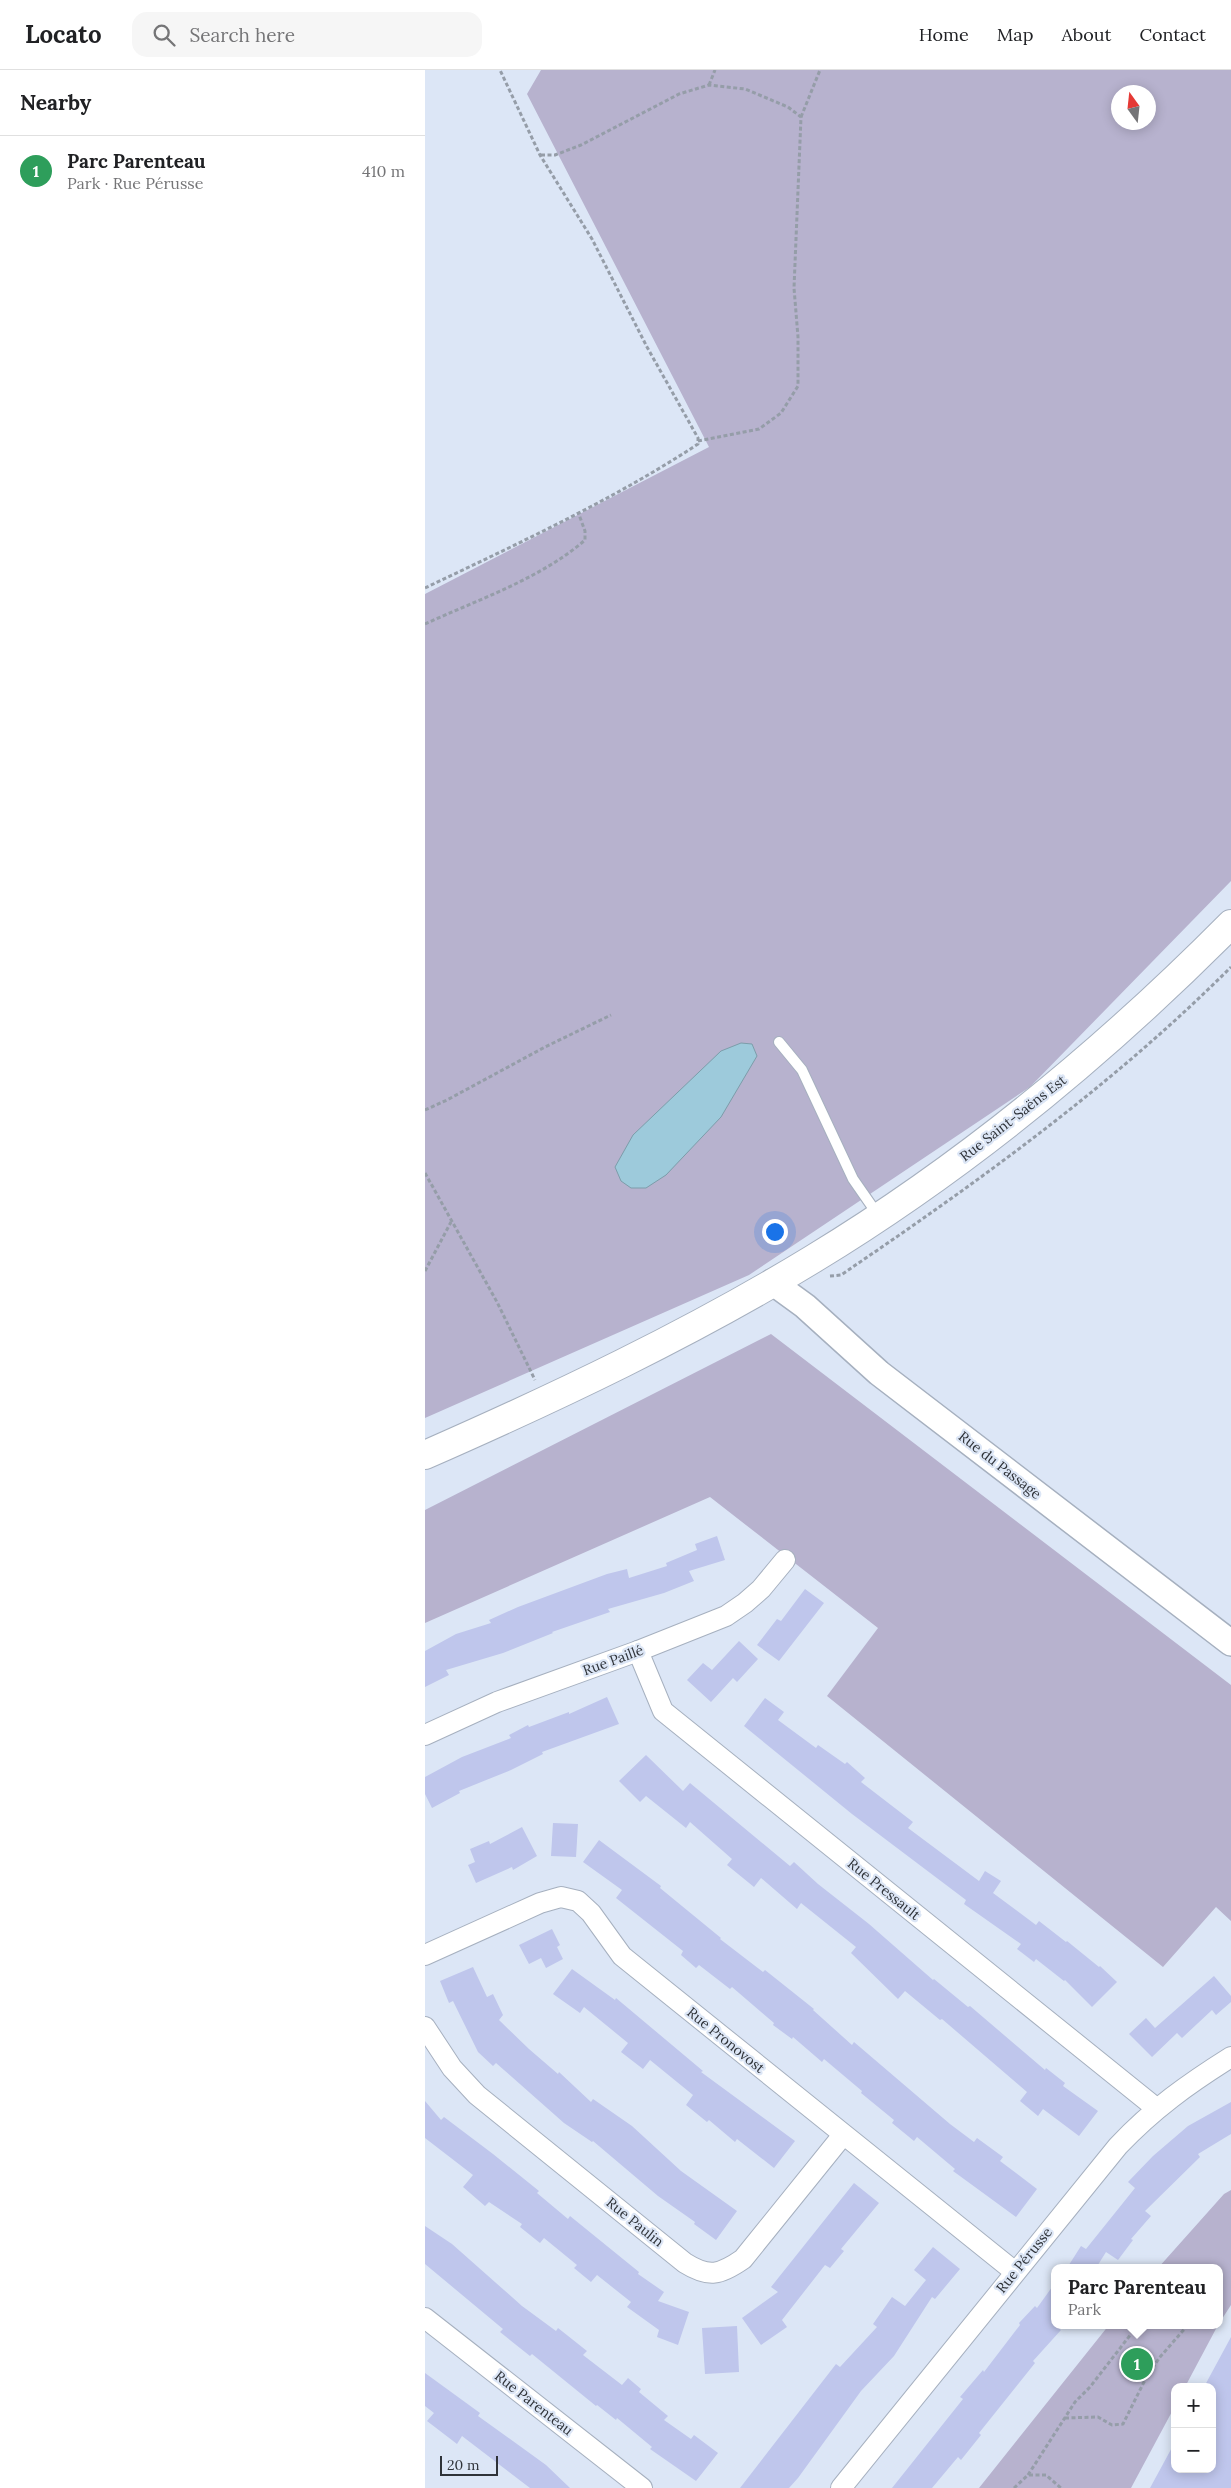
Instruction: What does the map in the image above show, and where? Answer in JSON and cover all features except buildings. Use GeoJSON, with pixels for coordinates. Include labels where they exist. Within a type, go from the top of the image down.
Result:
{"type":"FeatureCollection","features":[{"type":"Feature","properties":{"kind":"main road","name":"Rue Saint-Saëns Est"},"geometry":{"type":"LineString","coordinates":[[467,1437],[663,1342],[814,1259],[879,1216],[982,1144],[1088,1060],[1231,924]]}},
{"type":"Feature","properties":{"kind":"main road"},"geometry":{"type":"LineString","coordinates":[[425,1455],[467,1437]]}},
{"type":"Feature","properties":{"kind":"main road"},"geometry":{"type":"LineString","coordinates":[[425,1460],[467,1437]]}},
{"type":"Feature","properties":{"kind":"street","name":"Rue du Passage"},"geometry":{"type":"LineString","coordinates":[[772,1282],[805,1306],[879,1373],[1231,1643]]}},
{"type":"Feature","properties":{"kind":"street","name":"Rue Paillé"},"geometry":{"type":"LineString","coordinates":[[425,1735],[497,1702],[638,1651],[726,1616],[761,1589],[785,1560]]}},
{"type":"Feature","properties":{"kind":"street","name":"Rue Pressault"},"geometry":{"type":"LineString","coordinates":[[638,1651],[663,1711],[1156,2108]]}},
{"type":"Feature","properties":{"kind":"street","name":"Rue Pronovost"},"geometry":{"type":"LineString","coordinates":[[425,1955],[540,1903],[561,1897],[578,1901],[591,1913],[622,1956],[1015,2272]]}},
{"type":"Feature","properties":{"kind":"street","name":"Rue Paulin"},"geometry":{"type":"LineString","coordinates":[[425,2027],[452,2068],[477,2095],[677,2257],[699,2272],[716,2274],[731,2268],[743,2259],[843,2135]]}},
{"type":"Feature","properties":{"kind":"street","name":"Rue Pérusse"},"geometry":{"type":"LineString","coordinates":[[841,2488],[1118,2146],[1156,2108],[1190,2083],[1231,2057]]}},
{"type":"Feature","properties":{"kind":"street","name":"Rue Parenteau"},"geometry":{"type":"LineString","coordinates":[[425,2318],[642,2488]]}},
{"type":"Feature","properties":{"kind":"lane"},"geometry":{"type":"LineString","coordinates":[[779,1042],[802,1070],[853,1179],[879,1216]]}},
{"type":"Feature","properties":{"kind":"path"},"geometry":{"type":"LineString","coordinates":[[500,70],[540,155],[592,239],[698,441]]}},
{"type":"Feature","properties":{"kind":"path"},"geometry":{"type":"LineString","coordinates":[[709,85],[715,70]]}},
{"type":"Feature","properties":{"kind":"path"},"geometry":{"type":"LineString","coordinates":[[698,441],[759,429],[781,413],[798,386],[798,337],[794,288],[801,117],[820,70]]}},
{"type":"Feature","properties":{"kind":"path"},"geometry":{"type":"LineString","coordinates":[[540,155],[555,155],[581,145],[679,94],[709,85],[745,89],[788,107],[801,117]]}},
{"type":"Feature","properties":{"kind":"path"},"geometry":{"type":"LineString","coordinates":[[425,588],[578,512],[674,460],[698,444],[698,441]]}},
{"type":"Feature","properties":{"kind":"path"},"geometry":{"type":"LineString","coordinates":[[425,624],[543,568],[572,551],[585,540],[585,531],[578,512]]}},
{"type":"Feature","properties":{"kind":"path"},"geometry":{"type":"LineString","coordinates":[[425,1110],[545,1047],[611,1015]]}},
{"type":"Feature","properties":{"kind":"path"},"geometry":{"type":"LineString","coordinates":[[425,1173],[497,1302],[545,1400]]}},
{"type":"Feature","properties":{"kind":"path"},"geometry":{"type":"LineString","coordinates":[[425,1271],[451,1222]]}},
{"type":"Feature","properties":{"kind":"path"},"geometry":{"type":"LineString","coordinates":[[1014,2488],[1028,2475],[1065,2418],[1135,2329]]}},
{"type":"Feature","properties":{"kind":"path"},"geometry":{"type":"LineString","coordinates":[[1065,2418],[1098,2418],[1112,2425],[1123,2424],[1147,2376],[1160,2357],[1184,2329]]}},
{"type":"Feature","properties":{"kind":"path"},"geometry":{"type":"LineString","coordinates":[[1028,2475],[1046,2475],[1061,2488]]}},
{"type":"Feature","properties":{"kind":"shaded area"},"geometry":{"type":"Polygon","coordinates":[[[541,70],[1231,70],[1231,881],[1030,1087],[749,1275],[425,1418],[425,594],[709,447],[527,94],[541,70]]]}},
{"type":"Feature","properties":{"kind":"shaded area"},"geometry":{"type":"Polygon","coordinates":[[[771,1334],[1231,1685],[1231,1921],[1216,1907],[1163,1967],[827,1696],[878,1628],[710,1497],[425,1623],[425,1510],[771,1334]]]}},
{"type":"Feature","properties":{"kind":"shaded area"},"geometry":{"type":"Polygon","coordinates":[[[1231,2190],[1231,2305],[1223,2317],[1223,2264],[1162,2264],[1224,2194],[1231,2190]]]}},
{"type":"Feature","properties":{"kind":"shaded area"},"geometry":{"type":"Polygon","coordinates":[[[1106,2329],[1216,2329],[1187,2383],[1171,2383],[1171,2413],[1131,2488],[979,2488],[1106,2329]]]}},
{"type":"Feature","properties":{"kind":"water"},"geometry":{"type":"Polygon","coordinates":[[[741,1043],[752,1044],[757,1056],[721,1117],[666,1175],[646,1188],[631,1188],[621,1181],[615,1167],[633,1135],[721,1051],[741,1043]]]}},
{"type":"Feature","properties":{"kind":"place","name":"Parc Parenteau"},"geometry":{"type":"Point","coordinates":[1137,2364]}}]}
